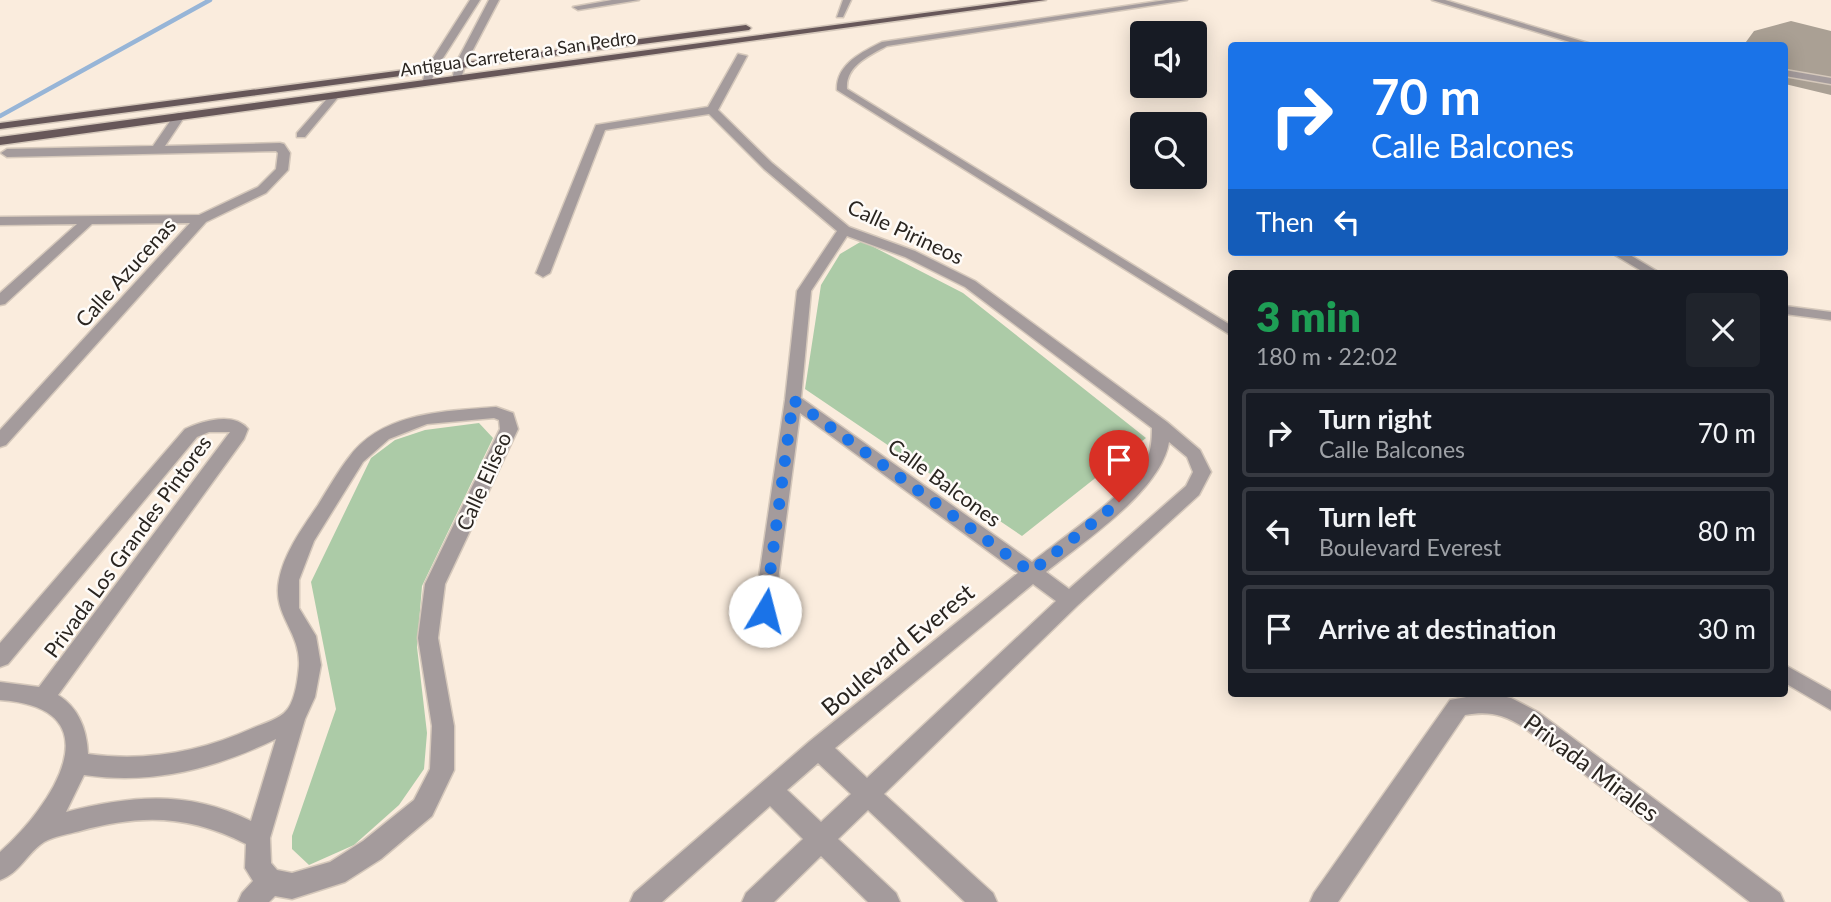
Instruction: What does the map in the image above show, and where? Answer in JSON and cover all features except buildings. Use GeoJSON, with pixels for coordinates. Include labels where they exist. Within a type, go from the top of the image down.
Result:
{"type":"FeatureCollection","features":[{"type":"Feature","properties":{"kind":"main road"},"geometry":{"type":"LineString","coordinates":[[827,17],[954,0]]}},
{"type":"Feature","properties":{"kind":"main road","name":"Antigua Carretera a San Pedro"},"geometry":{"type":"LineString","coordinates":[[0,141],[1041,0]]}},
{"type":"Feature","properties":{"kind":"main road","name":"Antigua Carretera a San Pedro"},"geometry":{"type":"LineString","coordinates":[[0,126],[758,26]]}},
{"type":"Feature","properties":{"kind":"street"},"geometry":{"type":"LineString","coordinates":[[426,82],[431,69],[475,0]]}},
{"type":"Feature","properties":{"kind":"street"},"geometry":{"type":"LineString","coordinates":[[456,79],[460,65],[494,0]]}},
{"type":"Feature","properties":{"kind":"street"},"geometry":{"type":"LineString","coordinates":[[583,0],[578,7],[634,0]]}},
{"type":"Feature","properties":{"kind":"street"},"geometry":{"type":"LineString","coordinates":[[543,273],[600,127],[712,110],[742,56]]}},
{"type":"Feature","properties":{"kind":"street","name":"Calle Pirineos"},"geometry":{"type":"LineString","coordinates":[[712,110],[768,166],[844,230],[911,254],[970,284],[1161,426],[1194,454],[1202,471],[1193,490],[1070,600]]}},
{"type":"Feature","properties":{"kind":"street"},"geometry":{"type":"LineString","coordinates":[[6,153],[158,148],[179,116]]}},
{"type":"Feature","properties":{"kind":"street","name":"Calle Azucenas"},"geometry":{"type":"LineString","coordinates":[[0,441],[201,219],[262,190],[282,170],[284,153],[280,147],[158,148]]}},
{"type":"Feature","properties":{"kind":"street"},"geometry":{"type":"LineString","coordinates":[[0,221],[201,219]]}},
{"type":"Feature","properties":{"kind":"street"},"geometry":{"type":"LineString","coordinates":[[0,301],[89,220]]}},
{"type":"Feature","properties":{"kind":"street"},"geometry":{"type":"LineString","coordinates":[[765,611],[793,400],[804,291],[844,230]]}},
{"type":"Feature","properties":{"kind":"street","name":"Calle Balcones"},"geometry":{"type":"LineString","coordinates":[[793,400],[1070,600]]}},
{"type":"Feature","properties":{"kind":"street","name":"Calle Eliseo"},"geometry":{"type":"LineString","coordinates":[[496,412],[508,416],[509,429],[435,584],[428,638],[443,726],[442,771],[423,808],[372,850],[336,873],[292,886],[271,882],[258,867],[258,838],[294,719],[304,697],[310,666],[306,636],[289,608],[289,580],[305,540],[357,457],[383,435],[425,419],[496,412]]}},
{"type":"Feature","properties":{"kind":"street","name":"Privada Los Grandes Pintores"},"geometry":{"type":"LineString","coordinates":[[0,658],[191,433],[206,426],[235,426],[239,429],[238,435],[44,697]]}},
{"type":"Feature","properties":{"kind":"street","name":"Boulevard Everest"},"geometry":{"type":"LineString","coordinates":[[643,902],[818,748],[1119,502],[1153,469],[1161,449],[1161,426]]}},
{"type":"Feature","properties":{"kind":"street"},"geometry":{"type":"LineString","coordinates":[[755,902],[1070,600]]}},
{"type":"Feature","properties":{"kind":"street"},"geometry":{"type":"LineString","coordinates":[[0,691],[23,692],[44,697],[66,712],[76,736],[77,763],[58,802],[36,833],[0,868]]}},
{"type":"Feature","properties":{"kind":"street","name":"Privada Mirales"},"geometry":{"type":"LineString","coordinates":[[1323,902],[1458,707],[1478,703],[1505,703],[1530,719],[1771,902]]}},
{"type":"Feature","properties":{"kind":"street"},"geometry":{"type":"LineString","coordinates":[[77,763],[107,769],[142,770],[181,765],[220,754],[294,719]]}},
{"type":"Feature","properties":{"kind":"street"},"geometry":{"type":"LineString","coordinates":[[818,748],[984,902]]}},
{"type":"Feature","properties":{"kind":"street"},"geometry":{"type":"LineString","coordinates":[[771,791],[887,902]]}},
{"type":"Feature","properties":{"kind":"street"},"geometry":{"type":"LineString","coordinates":[[36,833],[81,818],[124,810],[163,807],[198,811],[220,818],[258,838]]}},
{"type":"Feature","properties":{"kind":"street"},"geometry":{"type":"LineString","coordinates":[[251,902],[271,882]]}},
{"type":"Feature","properties":{"kind":"lane"},"geometry":{"type":"LineString","coordinates":[[840,15],[847,0]]}},
{"type":"Feature","properties":{"kind":"lane"},"geometry":{"type":"LineString","coordinates":[[1182,0],[885,44],[865,54],[846,70],[840,84],[842,90],[884,117],[1228,330]]}},
{"type":"Feature","properties":{"kind":"lane"},"geometry":{"type":"LineString","coordinates":[[1436,0],[1580,42]]}},
{"type":"Feature","properties":{"kind":"lane"},"geometry":{"type":"LineString","coordinates":[[1788,74],[1831,81]]}},
{"type":"Feature","properties":{"kind":"lane"},"geometry":{"type":"LineString","coordinates":[[301,135],[335,95]]}},
{"type":"Feature","properties":{"kind":"lane"},"geometry":{"type":"LineString","coordinates":[[1623,256],[1649,270]]}},
{"type":"Feature","properties":{"kind":"lane"},"geometry":{"type":"LineString","coordinates":[[1788,310],[1831,316]]}},
{"type":"Feature","properties":{"kind":"lane"},"geometry":{"type":"LineString","coordinates":[[1788,675],[1831,701]]}},
{"type":"Feature","properties":{"kind":"green space"},"geometry":{"type":"Polygon","coordinates":[[[862,241],[963,293],[1146,438],[1022,536],[805,389],[821,285],[840,254],[862,241]]]}},
{"type":"Feature","properties":{"kind":"green space"},"geometry":{"type":"Polygon","coordinates":[[[479,423],[493,438],[422,586],[417,647],[427,733],[424,769],[399,805],[354,845],[309,865],[292,849],[292,836],[336,709],[311,582],[371,458],[395,440],[425,430],[479,423]]]}},
{"type":"Feature","properties":{"kind":"waterway"},"geometry":{"type":"LineString","coordinates":[[0,116],[210,0]]}},
{"type":"Feature","properties":{"kind":"runway"},"geometry":{"type":"LineString","coordinates":[[1791,53],[1831,63]]}},
{"type":"Feature","properties":{"kind":"route"},"geometry":{"type":"LineString","coordinates":[[765,611],[793,400],[1031,572],[1119,502]]}}]}
